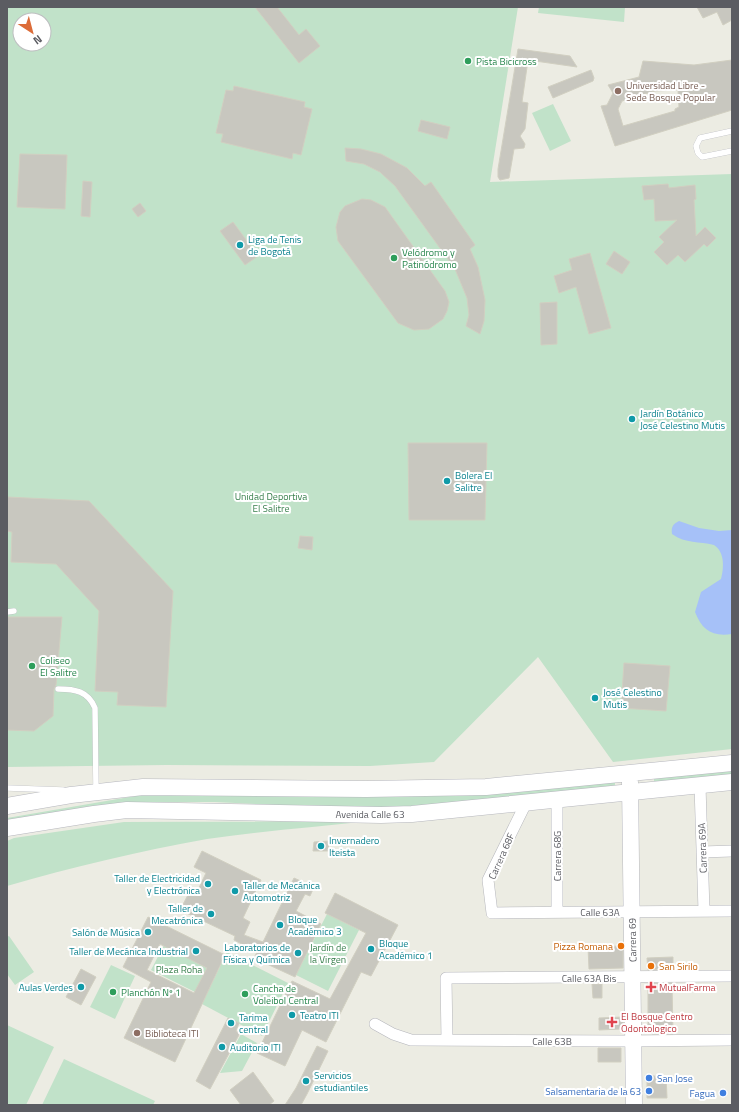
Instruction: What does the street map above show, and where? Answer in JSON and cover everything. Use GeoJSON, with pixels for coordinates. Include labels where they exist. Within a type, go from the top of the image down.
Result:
{"type":"FeatureCollection","features":[{"type":"Feature","properties":{"kind":"main road"},"geometry":{"type":"LineString","coordinates":[[7,806],[96,791],[143,787],[465,788],[503,786],[732,763]]}},
{"type":"Feature","properties":{"kind":"main road","name":"Carrera 69"},"geometry":{"type":"LineString","coordinates":[[630,774],[634,1105]]}},
{"type":"Feature","properties":{"kind":"main road","name":"Avenida Calle 63"},"geometry":{"type":"LineString","coordinates":[[7,828],[127,810],[381,815],[412,814],[732,782]]}},
{"type":"Feature","properties":{"kind":"street","name":"Carrera 69A"},"geometry":{"type":"LineString","coordinates":[[700,786],[704,911]]}},
{"type":"Feature","properties":{"kind":"street","name":"Carrera 68G"},"geometry":{"type":"LineString","coordinates":[[557,800],[557,912]]}},
{"type":"Feature","properties":{"kind":"street","name":"Carrera 68F"},"geometry":{"type":"LineString","coordinates":[[492,913],[488,880],[526,803]]}},
{"type":"Feature","properties":{"kind":"street"},"geometry":{"type":"LineString","coordinates":[[702,852],[732,851]]}},
{"type":"Feature","properties":{"kind":"street","name":"Calle 63A"},"geometry":{"type":"LineString","coordinates":[[492,913],[732,910]]}},
{"type":"Feature","properties":{"kind":"street","name":"Calle 63A Bis"},"geometry":{"type":"LineString","coordinates":[[447,1040],[446,978],[633,978],[732,976]]}},
{"type":"Feature","properties":{"kind":"street","name":"Calle 63B"},"geometry":{"type":"LineString","coordinates":[[376,1024],[393,1034],[411,1040],[732,1040]]}},
{"type":"Feature","properties":{"kind":"lane"},"geometry":{"type":"LineString","coordinates":[[732,131],[700,138],[696,146],[698,153],[702,157],[732,151]]}},
{"type":"Feature","properties":{"kind":"lane"},"geometry":{"type":"LineString","coordinates":[[7,612],[14,611]]}},
{"type":"Feature","properties":{"kind":"lane"},"geometry":{"type":"LineString","coordinates":[[7,788],[96,791],[95,708],[90,698],[81,692],[72,689],[58,689]]}},
{"type":"Feature","properties":{"kind":"green space","name":"Unidad Deportiva El Salitre"},"geometry":{"type":"Polygon","coordinates":[[[7,7],[518,7],[490,182],[732,174],[732,749],[613,762],[538,657],[434,762],[370,766],[166,765],[7,767],[7,7]]]}},
{"type":"Feature","properties":{"kind":"green space"},"geometry":{"type":"Polygon","coordinates":[[[539,7],[625,7],[624,22],[538,13],[539,7]]]}},
{"type":"Feature","properties":{"kind":"green space"},"geometry":{"type":"Polygon","coordinates":[[[553,104],[571,141],[550,151],[532,113],[553,104]]]}},
{"type":"Feature","properties":{"kind":"green space"},"geometry":{"type":"Polygon","coordinates":[[[732,766],[732,775],[654,783],[654,778],[732,766]]]}},
{"type":"Feature","properties":{"kind":"green space"},"geometry":{"type":"Polygon","coordinates":[[[615,781],[615,788],[407,808],[314,807],[215,802],[146,802],[7,821],[7,818],[147,794],[444,796],[493,794],[615,781]]]}},
{"type":"Feature","properties":{"kind":"green space"},"geometry":{"type":"Polygon","coordinates":[[[370,821],[268,831],[207,839],[106,860],[7,886],[7,841],[14,838],[124,822],[370,821]]]}},
{"type":"Feature","properties":{"kind":"green space","name":"Jardín de la Virgen"},"geometry":{"type":"Polygon","coordinates":[[[327,914],[359,930],[328,991],[296,975],[327,914]]]}},
{"type":"Feature","properties":{"kind":"green space"},"geometry":{"type":"Polygon","coordinates":[[[9,936],[34,972],[15,985],[7,974],[7,937],[9,936]]]}},
{"type":"Feature","properties":{"kind":"green space","name":"Plaza Roha"},"geometry":{"type":"Polygon","coordinates":[[[164,945],[207,968],[195,992],[151,970],[164,945]]]}},
{"type":"Feature","properties":{"kind":"green space"},"geometry":{"type":"Polygon","coordinates":[[[227,952],[288,983],[262,1036],[202,1004],[227,952]]]}},
{"type":"Feature","properties":{"kind":"green space","name":"Planchón Nº 1"},"geometry":{"type":"Polygon","coordinates":[[[111,965],[135,976],[115,1019],[90,1007],[111,965]]]}},
{"type":"Feature","properties":{"kind":"green space"},"geometry":{"type":"Polygon","coordinates":[[[7,1025],[54,1047],[26,1105],[7,1105],[7,1025]]]}},
{"type":"Feature","properties":{"kind":"green space"},"geometry":{"type":"Polygon","coordinates":[[[241,1034],[257,1043],[242,1071],[220,1073],[241,1034]]]}},
{"type":"Feature","properties":{"kind":"green space"},"geometry":{"type":"Polygon","coordinates":[[[64,1059],[155,1101],[153,1105],[42,1105],[64,1059]]]}},
{"type":"Feature","properties":{"kind":"water"},"geometry":{"type":"Polygon","coordinates":[[[679,521],[699,528],[719,531],[732,530],[732,634],[725,635],[709,631],[701,623],[695,612],[701,592],[721,579],[723,560],[718,548],[714,545],[687,541],[672,534],[673,526],[679,521]]]}},
{"type":"Feature","properties":{"kind":"building"},"geometry":{"type":"Polygon","coordinates":[[[255,7],[277,7],[299,35],[306,29],[320,46],[299,63],[255,7]]]}},
{"type":"Feature","properties":{"kind":"building"},"geometry":{"type":"Polygon","coordinates":[[[697,7],[732,7],[732,20],[723,25],[717,12],[703,18],[697,7]]]}},
{"type":"Feature","properties":{"kind":"building"},"geometry":{"type":"Polygon","coordinates":[[[518,49],[570,56],[577,67],[528,60],[522,102],[528,103],[525,129],[520,136],[525,144],[524,148],[514,149],[509,178],[500,180],[498,177],[498,169],[518,49]]]}},
{"type":"Feature","properties":{"kind":"building"},"geometry":{"type":"Polygon","coordinates":[[[732,60],[732,110],[615,146],[601,106],[607,105],[613,93],[608,85],[639,77],[643,61],[694,65],[732,60]],[[678,90],[655,91],[622,101],[618,109],[623,126],[675,111],[675,109],[679,107],[678,90]]]}},
{"type":"Feature","properties":{"kind":"building"},"geometry":{"type":"Polygon","coordinates":[[[591,70],[594,78],[593,81],[553,98],[548,87],[591,70]]]}},
{"type":"Feature","properties":{"kind":"building"},"geometry":{"type":"Polygon","coordinates":[[[234,86],[305,102],[304,107],[312,109],[301,155],[293,153],[292,159],[221,142],[223,134],[216,133],[226,90],[233,91],[234,86]]]}},
{"type":"Feature","properties":{"kind":"building"},"geometry":{"type":"Polygon","coordinates":[[[421,120],[450,127],[447,139],[418,131],[421,120]]]}},
{"type":"Feature","properties":{"kind":"building"},"geometry":{"type":"Polygon","coordinates":[[[345,148],[361,149],[381,154],[407,168],[425,186],[431,182],[475,245],[470,249],[478,267],[485,300],[484,321],[480,334],[466,326],[469,315],[467,298],[455,269],[395,186],[380,172],[364,164],[346,161],[345,148]]]}},
{"type":"Feature","properties":{"kind":"building"},"geometry":{"type":"Polygon","coordinates":[[[20,154],[67,155],[65,209],[17,207],[20,154]]]}},
{"type":"Feature","properties":{"kind":"building"},"geometry":{"type":"Polygon","coordinates":[[[83,181],[92,182],[90,217],[81,216],[83,181]]]}},
{"type":"Feature","properties":{"kind":"building"},"geometry":{"type":"Polygon","coordinates":[[[668,184],[669,188],[695,185],[696,199],[694,200],[696,236],[705,227],[716,238],[707,247],[704,244],[685,262],[678,255],[667,265],[654,252],[664,242],[659,237],[677,220],[655,221],[654,199],[644,200],[642,186],[668,184]]]}},
{"type":"Feature","properties":{"kind":"building"},"geometry":{"type":"Polygon","coordinates":[[[362,199],[371,200],[385,207],[445,291],[449,302],[447,311],[443,319],[429,329],[414,330],[398,323],[338,241],[336,227],[340,212],[345,206],[362,199]]]}},
{"type":"Feature","properties":{"kind":"building"},"geometry":{"type":"Polygon","coordinates":[[[140,203],[146,211],[138,217],[132,209],[140,203]]]}},
{"type":"Feature","properties":{"kind":"building","name":"Liga de Tenis de Bogotá"},"geometry":{"type":"Polygon","coordinates":[[[233,222],[258,256],[245,265],[220,231],[233,222]]]}},
{"type":"Feature","properties":{"kind":"building"},"geometry":{"type":"Polygon","coordinates":[[[614,251],[630,262],[622,274],[606,264],[614,251]]]}},
{"type":"Feature","properties":{"kind":"building"},"geometry":{"type":"Polygon","coordinates":[[[590,253],[611,328],[589,334],[576,287],[559,293],[554,276],[572,270],[569,259],[590,253]]]}},
{"type":"Feature","properties":{"kind":"building"},"geometry":{"type":"Polygon","coordinates":[[[557,302],[557,344],[541,345],[540,303],[557,302]]]}},
{"type":"Feature","properties":{"kind":"building","name":"Bolera El Salitre"},"geometry":{"type":"Polygon","coordinates":[[[408,443],[487,443],[485,520],[409,520],[408,443]]]}},
{"type":"Feature","properties":{"kind":"building"},"geometry":{"type":"Polygon","coordinates":[[[7,497],[89,501],[173,591],[166,707],[117,705],[118,692],[95,691],[99,611],[56,564],[11,562],[12,532],[7,531],[7,497]]]}},
{"type":"Feature","properties":{"kind":"building"},"geometry":{"type":"Polygon","coordinates":[[[300,536],[313,537],[312,550],[298,548],[300,536]]]}},
{"type":"Feature","properties":{"kind":"building","name":"Coliseo El Salitre"},"geometry":{"type":"Polygon","coordinates":[[[7,617],[62,617],[56,685],[54,689],[53,716],[34,731],[7,730],[7,617]]]}},
{"type":"Feature","properties":{"kind":"building"},"geometry":{"type":"Polygon","coordinates":[[[624,663],[670,666],[666,711],[621,708],[624,663]]]}},
{"type":"Feature","properties":{"kind":"building","name":"Invernadero Iteista"},"geometry":{"type":"Polygon","coordinates":[[[329,841],[328,851],[313,851],[314,842],[329,841]]]}},
{"type":"Feature","properties":{"kind":"building"},"geometry":{"type":"Polygon","coordinates":[[[202,851],[261,880],[243,918],[250,922],[244,935],[263,942],[294,878],[314,887],[310,896],[305,894],[296,911],[321,924],[295,977],[254,958],[257,952],[234,940],[235,936],[180,910],[189,893],[195,896],[206,873],[194,867],[202,851]]]}},
{"type":"Feature","properties":{"kind":"building"},"geometry":{"type":"Polygon","coordinates":[[[335,893],[398,925],[371,976],[361,972],[326,1042],[302,1030],[285,1066],[257,1053],[292,981],[330,999],[366,933],[325,913],[335,893]]]}},
{"type":"Feature","properties":{"kind":"building"},"geometry":{"type":"Polygon","coordinates":[[[148,917],[225,955],[175,1062],[124,1038],[151,982],[123,967],[148,917]],[[160,944],[147,970],[194,993],[207,968],[160,944]]]}},
{"type":"Feature","properties":{"kind":"building"},"geometry":{"type":"Polygon","coordinates":[[[623,946],[623,968],[589,969],[588,947],[623,946]]]}},
{"type":"Feature","properties":{"kind":"building"},"geometry":{"type":"Polygon","coordinates":[[[673,957],[673,969],[648,970],[647,958],[673,957]]]}},
{"type":"Feature","properties":{"kind":"building","name":"Aulas Verdes"},"geometry":{"type":"Polygon","coordinates":[[[81,969],[96,977],[81,1005],[66,997],[81,969]]]}},
{"type":"Feature","properties":{"kind":"building"},"geometry":{"type":"Polygon","coordinates":[[[672,983],[673,1034],[652,1034],[648,1029],[648,984],[672,983]]]}},
{"type":"Feature","properties":{"kind":"building"},"geometry":{"type":"Polygon","coordinates":[[[592,984],[602,984],[602,998],[593,998],[592,984]]]}},
{"type":"Feature","properties":{"kind":"building","name":"El Bosque Centro Odontologico"},"geometry":{"type":"Polygon","coordinates":[[[623,1017],[624,1027],[621,1029],[599,1030],[599,1018],[623,1017]]]}},
{"type":"Feature","properties":{"kind":"building","name":"Auditorio ITI"},"geometry":{"type":"Polygon","coordinates":[[[228,1018],[239,1023],[236,1031],[240,1033],[210,1089],[196,1081],[228,1018]]]}},
{"type":"Feature","properties":{"kind":"building"},"geometry":{"type":"Polygon","coordinates":[[[317,1046],[328,1051],[307,1094],[301,1105],[285,1105],[296,1088],[317,1046]]]}},
{"type":"Feature","properties":{"kind":"building"},"geometry":{"type":"Polygon","coordinates":[[[598,1048],[621,1048],[621,1062],[598,1062],[598,1048]]]}},
{"type":"Feature","properties":{"kind":"building"},"geometry":{"type":"Polygon","coordinates":[[[253,1072],[274,1101],[269,1105],[241,1105],[230,1090],[253,1072]]]}},
{"type":"Feature","properties":{"kind":"building"},"geometry":{"type":"Polygon","coordinates":[[[647,1076],[666,1076],[667,1098],[647,1098],[647,1076]]]}},
{"type":"Feature","properties":{"kind":"place","name":"Pista Bicicross"},"geometry":{"type":"Point","coordinates":[468,61]}},
{"type":"Feature","properties":{"kind":"place","name":"Universidad Libre - Sede Bosque Popular"},"geometry":{"type":"Point","coordinates":[618,91]}},
{"type":"Feature","properties":{"kind":"place","name":"Liga de Tenis de Bogotá"},"geometry":{"type":"Point","coordinates":[240,245]}},
{"type":"Feature","properties":{"kind":"place","name":"Velódromo y Patinódromo"},"geometry":{"type":"Point","coordinates":[394,258]}},
{"type":"Feature","properties":{"kind":"place","name":"Jardín Botánico José Celestino Mutis"},"geometry":{"type":"Point","coordinates":[632,419]}},
{"type":"Feature","properties":{"kind":"place","name":"Bolera El Salitre"},"geometry":{"type":"Point","coordinates":[447,481]}},
{"type":"Feature","properties":{"kind":"place","name":"Coliseo El Salitre"},"geometry":{"type":"Point","coordinates":[32,666]}},
{"type":"Feature","properties":{"kind":"place","name":"José Celestino Mutis"},"geometry":{"type":"Point","coordinates":[595,698]}},
{"type":"Feature","properties":{"kind":"place","name":"Invernadero Iteista"},"geometry":{"type":"Point","coordinates":[321,846]}},
{"type":"Feature","properties":{"kind":"place","name":"Taller de Electricidad y Electrónica"},"geometry":{"type":"Point","coordinates":[208,884]}},
{"type":"Feature","properties":{"kind":"place","name":"Taller de Mecánica Automotriz"},"geometry":{"type":"Point","coordinates":[235,891]}},
{"type":"Feature","properties":{"kind":"place","name":"Taller de Mecatrónica"},"geometry":{"type":"Point","coordinates":[211,914]}},
{"type":"Feature","properties":{"kind":"place","name":"Bloque Académico 3"},"geometry":{"type":"Point","coordinates":[280,925]}},
{"type":"Feature","properties":{"kind":"place","name":"Salón de Música"},"geometry":{"type":"Point","coordinates":[148,932]}},
{"type":"Feature","properties":{"kind":"place","name":"Pizza Romana"},"geometry":{"type":"Point","coordinates":[621,946]}},
{"type":"Feature","properties":{"kind":"place","name":"Bloque Académico 1"},"geometry":{"type":"Point","coordinates":[371,949]}},
{"type":"Feature","properties":{"kind":"place","name":"Taller de Mecánica Industrial"},"geometry":{"type":"Point","coordinates":[196,951]}},
{"type":"Feature","properties":{"kind":"place","name":"Laboratorios de Física y Química"},"geometry":{"type":"Point","coordinates":[298,953]}},
{"type":"Feature","properties":{"kind":"place","name":"San Sirilo"},"geometry":{"type":"Point","coordinates":[651,966]}},
{"type":"Feature","properties":{"kind":"place","name":"Aulas Verdes"},"geometry":{"type":"Point","coordinates":[81,987]}},
{"type":"Feature","properties":{"kind":"place","name":"MutualFarma"},"geometry":{"type":"Point","coordinates":[651,987]}},
{"type":"Feature","properties":{"kind":"place","name":"Planchón Nº 1"},"geometry":{"type":"Point","coordinates":[113,992]}},
{"type":"Feature","properties":{"kind":"place","name":"Cancha de Voleibol Central"},"geometry":{"type":"Point","coordinates":[245,994]}},
{"type":"Feature","properties":{"kind":"place","name":"Teatro ITI"},"geometry":{"type":"Point","coordinates":[292,1015]}},
{"type":"Feature","properties":{"kind":"place","name":"El Bosque Centro Odontologico"},"geometry":{"type":"Point","coordinates":[612,1022]}},
{"type":"Feature","properties":{"kind":"place","name":"Tarima central"},"geometry":{"type":"Point","coordinates":[231,1023]}},
{"type":"Feature","properties":{"kind":"place","name":"Biblioteca ITI"},"geometry":{"type":"Point","coordinates":[137,1033]}},
{"type":"Feature","properties":{"kind":"place","name":"Auditorio ITI"},"geometry":{"type":"Point","coordinates":[222,1047]}},
{"type":"Feature","properties":{"kind":"place","name":"San Jose"},"geometry":{"type":"Point","coordinates":[649,1078]}},
{"type":"Feature","properties":{"kind":"place","name":"Servicios estudiantiles"},"geometry":{"type":"Point","coordinates":[306,1081]}},
{"type":"Feature","properties":{"kind":"place","name":"Salsamentaria de la 63"},"geometry":{"type":"Point","coordinates":[649,1091]}},
{"type":"Feature","properties":{"kind":"place","name":"Fagua"},"geometry":{"type":"Point","coordinates":[723,1093]}}]}
